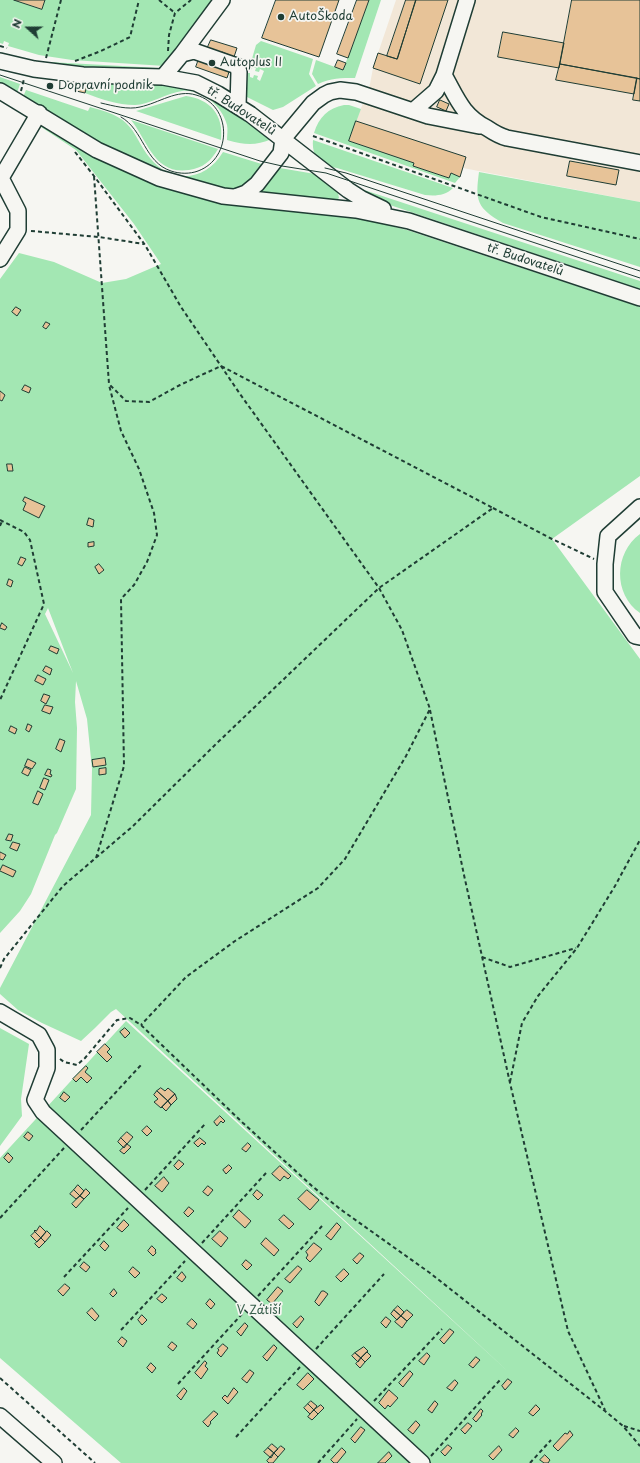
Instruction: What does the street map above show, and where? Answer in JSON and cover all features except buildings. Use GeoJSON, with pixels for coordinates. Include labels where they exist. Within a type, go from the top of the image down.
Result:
{"type":"FeatureCollection","features":[{"type":"Feature","properties":{"kind":"street"},"geometry":{"type":"LineString","coordinates":[[163,76],[175,54],[222,0]]}},
{"type":"Feature","properties":{"kind":"street"},"geometry":{"type":"LineString","coordinates":[[413,111],[436,91],[444,75],[468,0]]}},
{"type":"Feature","properties":{"kind":"street"},"geometry":{"type":"LineString","coordinates":[[175,54],[194,51],[237,66],[239,72],[238,106]]}},
{"type":"Feature","properties":{"kind":"street","name":"tř. Budovatelů"},"geometry":{"type":"LineString","coordinates":[[0,61],[34,69],[83,75],[163,76],[196,84],[218,94],[238,106],[362,199],[409,221],[640,298]]}},
{"type":"Feature","properties":{"kind":"street"},"geometry":{"type":"LineString","coordinates":[[444,75],[465,112],[475,122],[507,138],[638,164]]}},
{"type":"Feature","properties":{"kind":"street"},"geometry":{"type":"LineString","coordinates":[[235,197],[250,190],[274,164],[281,153],[283,139],[313,103],[324,95],[334,91],[346,90],[356,92],[428,116],[484,127]]}},
{"type":"Feature","properties":{"kind":"street","name":"tř. Budovatelů"},"geometry":{"type":"LineString","coordinates":[[0,91],[39,113],[97,150],[160,178],[223,196],[356,210],[409,221]]}},
{"type":"Feature","properties":{"kind":"street"},"geometry":{"type":"LineString","coordinates":[[0,260],[18,230],[18,211],[1,178],[39,113]]}},
{"type":"Feature","properties":{"kind":"street"},"geometry":{"type":"LineString","coordinates":[[640,508],[608,536],[605,564],[605,592],[635,636],[640,637]]}},
{"type":"Feature","properties":{"kind":"street"},"geometry":{"type":"LineString","coordinates":[[0,1012],[39,1035],[47,1050],[47,1068],[35,1100],[43,1112],[366,1410],[426,1460]]}},
{"type":"Feature","properties":{"kind":"street"},"geometry":{"type":"LineString","coordinates":[[0,1416],[54,1463]]}},
{"type":"Feature","properties":{"kind":"path"},"geometry":{"type":"LineString","coordinates":[[46,59],[61,0]]}},
{"type":"Feature","properties":{"kind":"path"},"geometry":{"type":"LineString","coordinates":[[72,62],[101,51],[130,37],[139,0]]}},
{"type":"Feature","properties":{"kind":"path"},"geometry":{"type":"LineString","coordinates":[[158,0],[175,13]]}},
{"type":"Feature","properties":{"kind":"path"},"geometry":{"type":"LineString","coordinates":[[175,54],[169,35],[175,13],[191,0]]}},
{"type":"Feature","properties":{"kind":"path"},"geometry":{"type":"LineString","coordinates":[[20,96],[26,74]]}},
{"type":"Feature","properties":{"kind":"path"},"geometry":{"type":"LineString","coordinates":[[313,136],[540,216],[640,239]]}},
{"type":"Feature","properties":{"kind":"path"},"geometry":{"type":"LineString","coordinates":[[74,151],[144,245],[181,307],[221,366],[379,588],[402,630],[430,709],[482,957],[568,1331],[605,1411]]}},
{"type":"Feature","properties":{"kind":"path"},"geometry":{"type":"LineString","coordinates":[[94,176],[109,384],[122,431],[139,469],[154,513],[157,535],[147,562],[134,585],[121,599],[124,766],[96,858]]}},
{"type":"Feature","properties":{"kind":"path"},"geometry":{"type":"LineString","coordinates":[[18,230],[99,237],[144,245]]}},
{"type":"Feature","properties":{"kind":"path"},"geometry":{"type":"LineString","coordinates":[[109,384],[126,401],[149,402],[180,385],[221,366]]}},
{"type":"Feature","properties":{"kind":"path"},"geometry":{"type":"LineString","coordinates":[[221,366],[552,539],[605,564]]}},
{"type":"Feature","properties":{"kind":"path"},"geometry":{"type":"LineString","coordinates":[[0,968],[4,959],[63,886],[133,826],[216,744],[379,588],[493,508]]}},
{"type":"Feature","properties":{"kind":"path"},"geometry":{"type":"LineString","coordinates":[[0,526],[1,521],[24,532],[30,540],[44,604],[0,700]]}},
{"type":"Feature","properties":{"kind":"path"},"geometry":{"type":"LineString","coordinates":[[141,1025],[186,977],[235,941],[318,888],[345,859],[406,756],[430,709]]}},
{"type":"Feature","properties":{"kind":"path"},"geometry":{"type":"LineString","coordinates":[[510,1083],[522,1023],[538,996],[577,948],[615,886],[640,840]]}},
{"type":"Feature","properties":{"kind":"path"},"geometry":{"type":"LineString","coordinates":[[482,957],[510,967],[577,948]]}},
{"type":"Feature","properties":{"kind":"path"},"geometry":{"type":"LineString","coordinates":[[47,1050],[64,1062],[77,1065],[85,1058],[117,1020],[130,1018],[141,1025],[243,1123],[312,1186],[340,1209],[430,1273],[605,1411],[623,1426],[640,1446]]}},
{"type":"Feature","properties":{"kind":"path"},"geometry":{"type":"LineString","coordinates":[[318,1463],[442,1329]]}},
{"type":"Feature","properties":{"kind":"path"},"geometry":{"type":"LineString","coordinates":[[0,1378],[95,1463]]}},
{"type":"Feature","properties":{"kind":"path"},"geometry":{"type":"LineString","coordinates":[[426,1460],[500,1380]]}},
{"type":"Feature","properties":{"kind":"path"},"geometry":{"type":"LineString","coordinates":[[623,1426],[640,1431]]}},
{"type":"Feature","properties":{"kind":"path"},"geometry":{"type":"LineString","coordinates":[[530,1463],[551,1440]]}},
{"type":"Feature","properties":{"kind":"shaded area"},"geometry":{"type":"Polygon","coordinates":[[[396,0],[640,0],[640,202],[463,168],[460,177],[451,174],[449,178],[413,166],[349,141],[370,84],[373,68],[396,0]]]}},
{"type":"Feature","properties":{"kind":"green space"},"geometry":{"type":"Polygon","coordinates":[[[0,0],[14,0],[42,9],[45,0],[220,0],[165,66],[72,60],[39,55],[8,46],[9,43],[4,41],[3,44],[0,43],[0,0]]]}},
{"type":"Feature","properties":{"kind":"green space"},"geometry":{"type":"Polygon","coordinates":[[[369,0],[381,0],[355,78],[336,79],[318,84],[312,74],[316,60],[343,70],[369,0]]]}},
{"type":"Feature","properties":{"kind":"green space"},"geometry":{"type":"Polygon","coordinates":[[[261,41],[313,59],[309,74],[316,86],[283,107],[273,110],[245,96],[248,73],[250,73],[250,77],[253,78],[254,75],[258,76],[257,79],[260,81],[264,71],[260,69],[259,72],[255,71],[256,68],[253,67],[251,70],[249,69],[256,45],[261,41]]]}},
{"type":"Feature","properties":{"kind":"green space"},"geometry":{"type":"Polygon","coordinates":[[[49,62],[159,68],[159,70],[138,68],[81,68],[46,65],[49,62]]]}},
{"type":"Feature","properties":{"kind":"green space"},"geometry":{"type":"Polygon","coordinates":[[[0,77],[20,84],[17,93],[0,84],[0,77]]]}},
{"type":"Feature","properties":{"kind":"green space"},"geometry":{"type":"Polygon","coordinates":[[[73,79],[175,83],[215,97],[272,139],[260,143],[250,144],[227,140],[227,125],[221,111],[210,100],[197,93],[189,91],[176,92],[146,103],[128,105],[109,101],[85,93],[87,85],[79,83],[78,86],[72,84],[73,79]]]}},
{"type":"Feature","properties":{"kind":"green space"},"geometry":{"type":"Polygon","coordinates":[[[26,90],[88,111],[90,107],[118,117],[130,127],[150,158],[168,173],[178,176],[198,174],[208,169],[216,162],[223,152],[268,166],[244,185],[233,189],[222,190],[197,184],[141,165],[121,156],[23,97],[26,90]]]}},
{"type":"Feature","properties":{"kind":"green space"},"geometry":{"type":"Polygon","coordinates":[[[186,96],[202,101],[214,110],[220,123],[221,140],[136,111],[186,96]]]}},
{"type":"Feature","properties":{"kind":"green space"},"geometry":{"type":"Polygon","coordinates":[[[344,105],[361,109],[349,141],[414,163],[414,166],[449,178],[451,173],[460,177],[455,183],[314,133],[321,118],[325,114],[333,108],[344,105]]]}},
{"type":"Feature","properties":{"kind":"green space"},"geometry":{"type":"Polygon","coordinates":[[[131,120],[218,149],[209,160],[198,168],[177,170],[168,167],[153,155],[131,120]]]}},
{"type":"Feature","properties":{"kind":"green space","name":"V Zátiší"},"geometry":{"type":"Polygon","coordinates":[[[36,121],[100,157],[263,207],[367,220],[407,230],[640,307],[640,476],[552,539],[640,659],[640,1463],[121,1463],[0,1358],[0,1158],[126,1021],[513,1376],[116,1009],[81,1041],[18,1010],[0,994],[0,988],[91,815],[92,769],[87,719],[76,681],[76,789],[31,894],[20,911],[0,933],[0,279],[19,253],[54,262],[102,283],[126,279],[161,264],[134,224],[76,150],[38,125],[36,121]],[[48,608],[45,614],[73,673],[48,608]]]}},
{"type":"Feature","properties":{"kind":"green space"},"geometry":{"type":"Polygon","coordinates":[[[313,140],[453,188],[447,193],[440,195],[425,195],[337,168],[324,166],[318,161],[315,154],[313,140]]]}},
{"type":"Feature","properties":{"kind":"green space"},"geometry":{"type":"Polygon","coordinates":[[[274,167],[315,174],[338,193],[339,198],[336,201],[260,193],[258,191],[274,167]]]}},
{"type":"Feature","properties":{"kind":"green space"},"geometry":{"type":"Polygon","coordinates":[[[479,172],[640,202],[640,267],[503,223],[494,218],[483,208],[478,197],[477,190],[479,172]]]}},
{"type":"Feature","properties":{"kind":"green space"},"geometry":{"type":"Polygon","coordinates":[[[352,186],[640,281],[640,289],[387,204],[352,186]]]}},
{"type":"Feature","properties":{"kind":"green space"},"geometry":{"type":"Polygon","coordinates":[[[640,534],[640,613],[631,605],[625,595],[621,585],[620,574],[621,562],[625,552],[631,542],[640,534]]]}},
{"type":"Feature","properties":{"kind":"green space"},"geometry":{"type":"Polygon","coordinates":[[[0,1028],[29,1044],[21,1099],[22,1116],[0,1146],[0,1028]]]}},
{"type":"Feature","properties":{"kind":"tram line"},"geometry":{"type":"LineString","coordinates":[[0,75],[260,161],[326,173],[640,278]]}},
{"type":"Feature","properties":{"kind":"tram line"},"geometry":{"type":"LineString","coordinates":[[101,103],[135,108],[175,95],[196,95],[208,101],[216,109],[222,120],[224,132],[222,144],[218,155],[209,164],[198,171],[192,173],[174,172],[162,167],[155,161],[135,130],[121,117]]}},
{"type":"Feature","properties":{"kind":"tram line"},"geometry":{"type":"LineString","coordinates":[[325,168],[346,173],[640,271]]}},
{"type":"Feature","properties":{"kind":"place","name":"AutoŠkoda"},"geometry":{"type":"Point","coordinates":[281,17]}},
{"type":"Feature","properties":{"kind":"place","name":"Autoplus II"},"geometry":{"type":"Point","coordinates":[212,63]}},
{"type":"Feature","properties":{"kind":"place","name":"Dopravní podnik"},"geometry":{"type":"Point","coordinates":[50,86]}}]}
